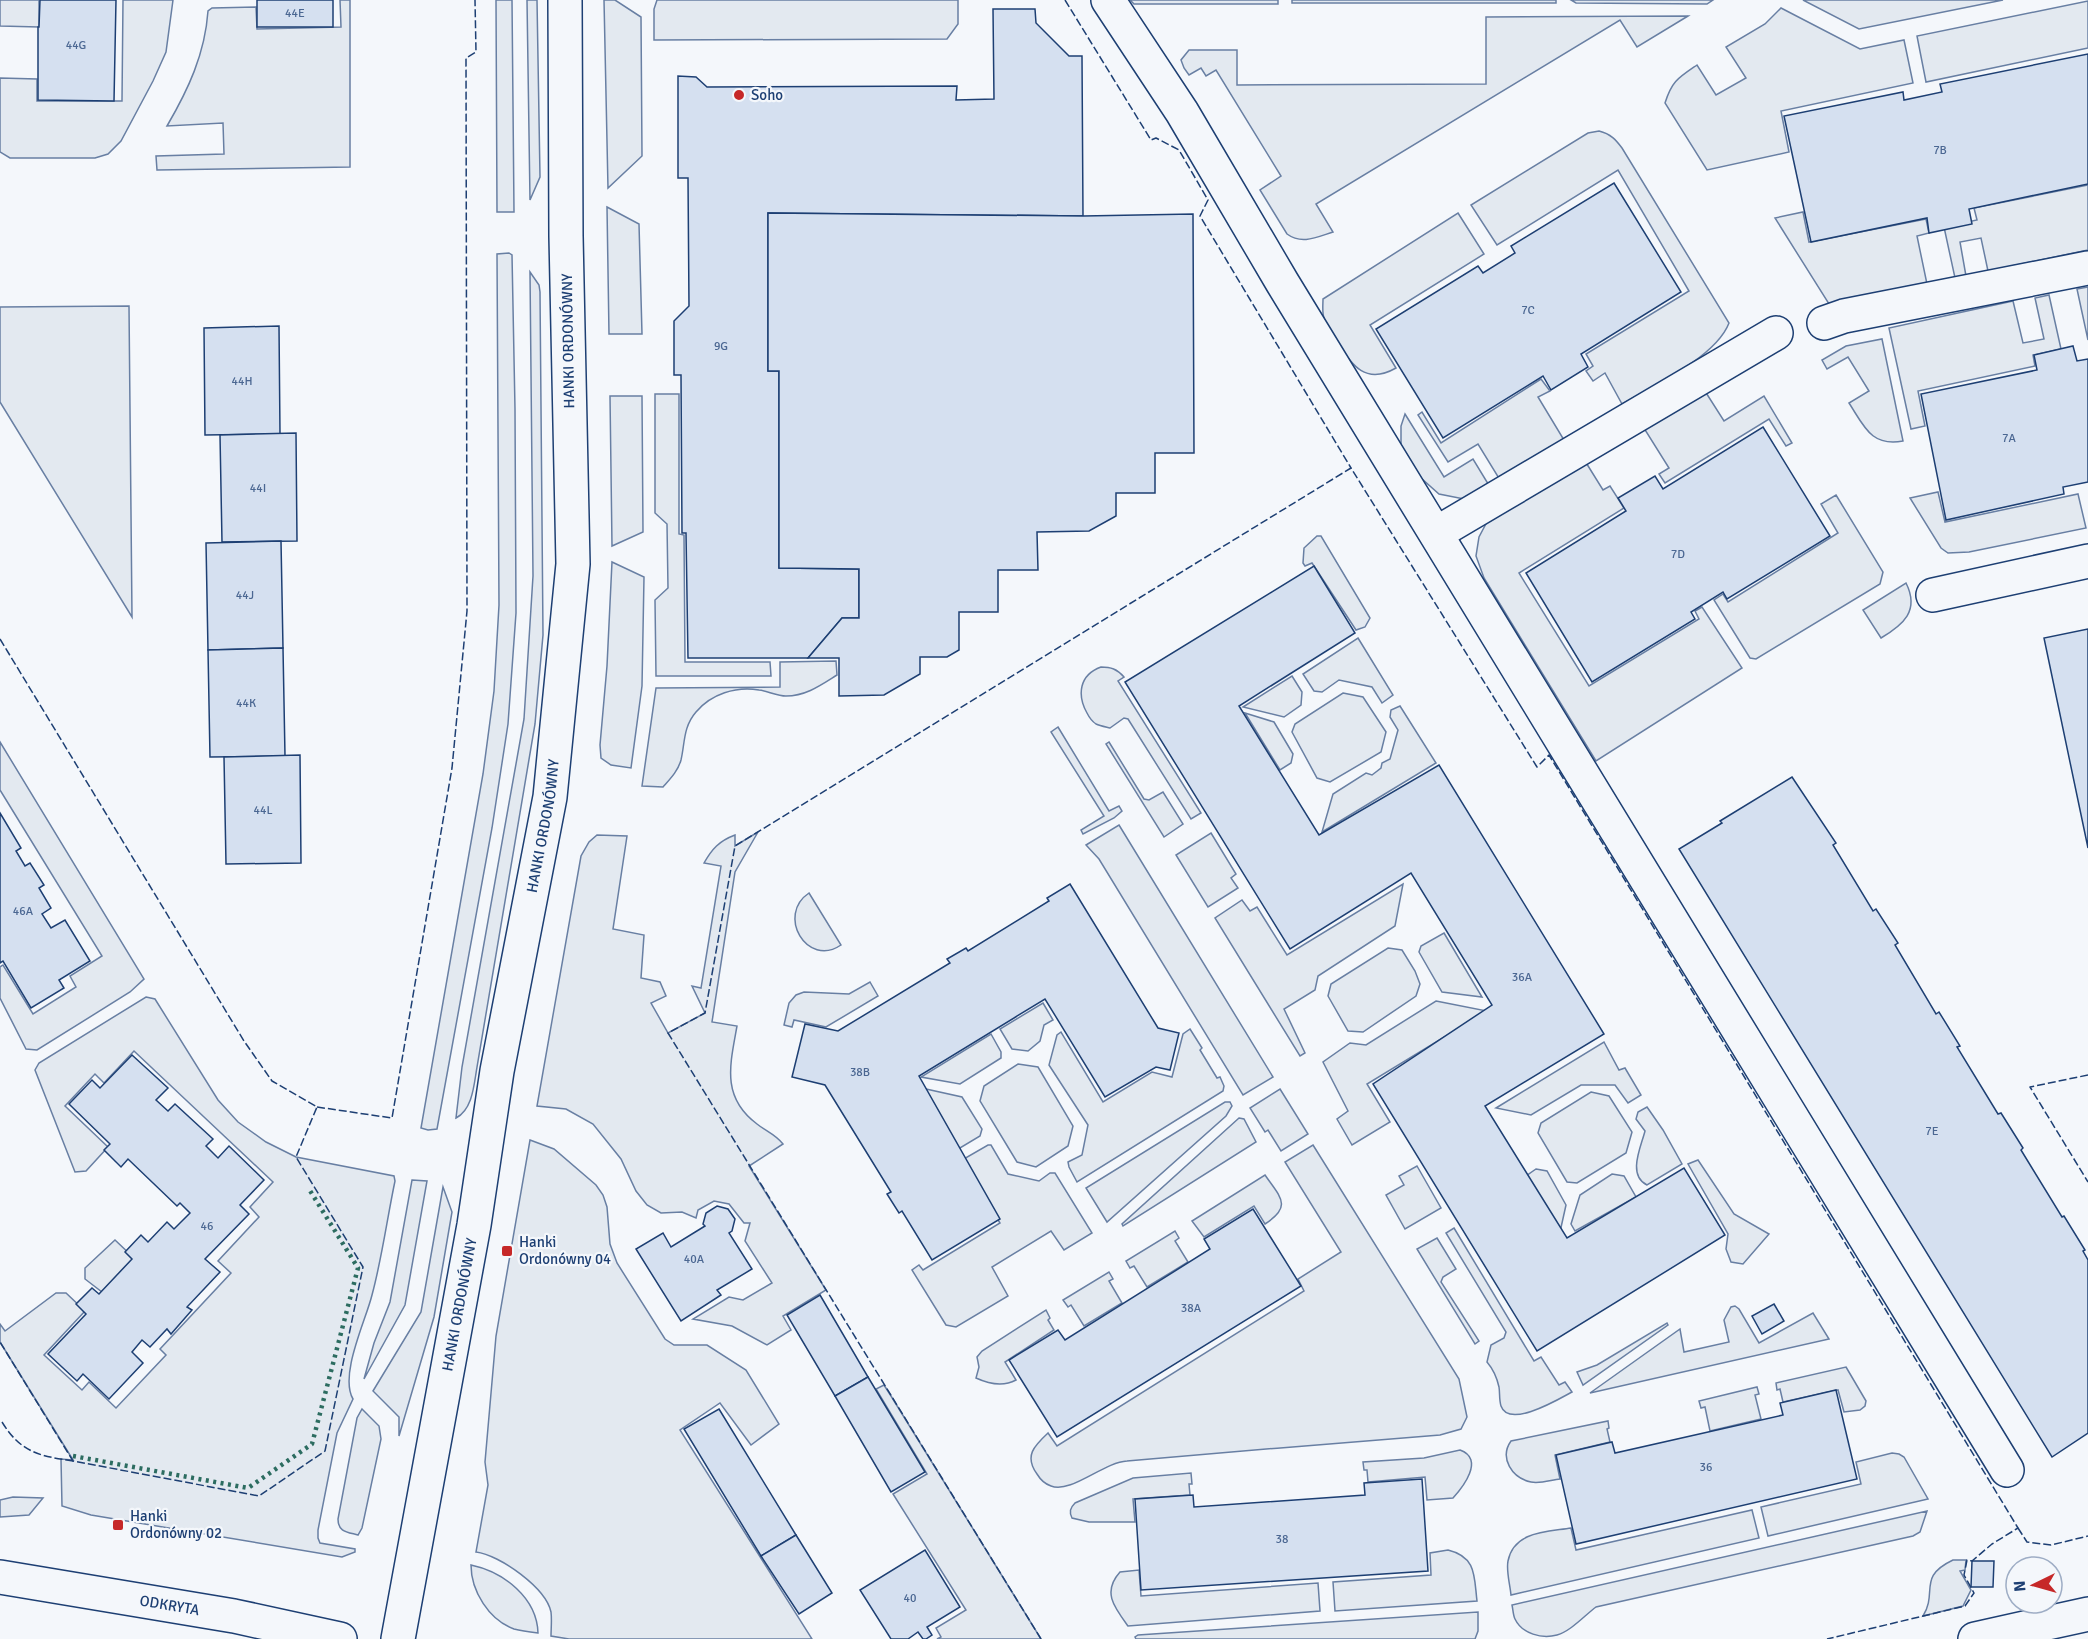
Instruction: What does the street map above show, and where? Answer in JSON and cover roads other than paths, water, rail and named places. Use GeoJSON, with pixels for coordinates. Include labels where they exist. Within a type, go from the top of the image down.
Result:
{"type":"FeatureCollection","features":[{"type":"Feature","properties":{"kind":"street","name":"HANKI ORDONÓWNY"},"geometry":{"type":"LineString","coordinates":[[398,1639],[474,1225],[497,1071],[551,786],[573,564],[566,247],[564,0]]}},
{"type":"Feature","properties":{"kind":"street"},"geometry":{"type":"LineString","coordinates":[[1108,0],[1182,112],[1282,282],[2007,1470]]}},
{"type":"Feature","properties":{"kind":"street"},"geometry":{"type":"LineString","coordinates":[[1824,323],[1844,316],[2088,268]]}},
{"type":"Feature","properties":{"kind":"street"},"geometry":{"type":"LineString","coordinates":[[1437,533],[1776,333]]}},
{"type":"Feature","properties":{"kind":"street"},"geometry":{"type":"LineString","coordinates":[[1933,595],[2088,561]]}},
{"type":"Feature","properties":{"kind":"street","name":"ODKRYTA"},"geometry":{"type":"LineString","coordinates":[[0,1577],[234,1616],[340,1639]]}},
{"type":"Feature","properties":{"kind":"street"},"geometry":{"type":"LineString","coordinates":[[1975,1639],[2088,1614]]}},
{"type":"Feature","properties":{"kind":"place","name":"Soho"},"geometry":{"type":"Point","coordinates":[739,95]}},
{"type":"Feature","properties":{"kind":"place","name":"Hanki Ordonówny 04"},"geometry":{"type":"Point","coordinates":[507,1251]}},
{"type":"Feature","properties":{"kind":"place","name":"Hanki Ordonówny 02"},"geometry":{"type":"Point","coordinates":[118,1525]}}]}
